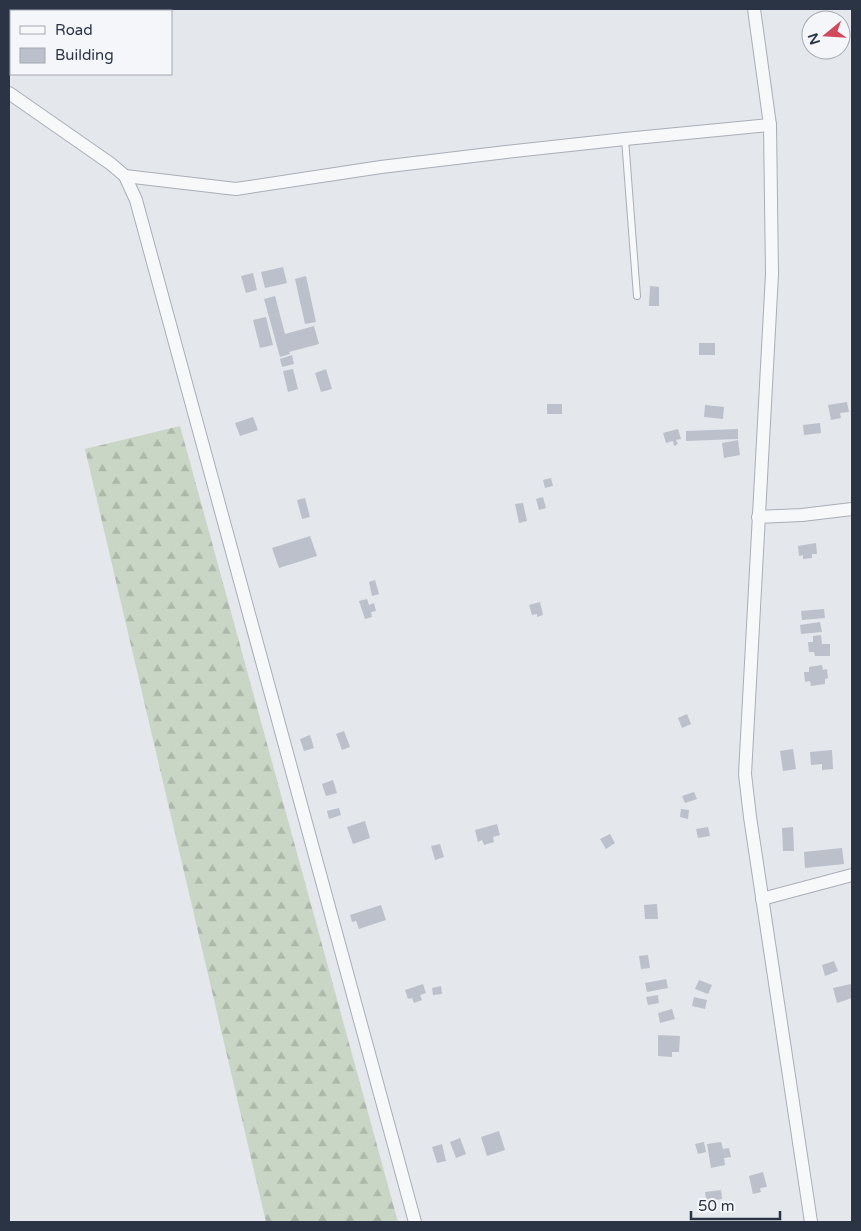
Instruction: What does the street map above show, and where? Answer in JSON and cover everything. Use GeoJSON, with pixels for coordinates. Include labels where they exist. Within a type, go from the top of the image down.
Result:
{"type":"FeatureCollection","features":[{"type":"Feature","properties":{"kind":"street"},"geometry":{"type":"LineString","coordinates":[[754,9],[770,125],[772,274],[745,774],[811,1222]]}},
{"type":"Feature","properties":{"kind":"street"},"geometry":{"type":"LineString","coordinates":[[9,93],[111,164],[125,176],[136,200],[415,1222]]}},
{"type":"Feature","properties":{"kind":"street"},"geometry":{"type":"LineString","coordinates":[[125,176],[236,189],[381,167],[625,138],[770,125]]}},
{"type":"Feature","properties":{"kind":"street"},"geometry":{"type":"LineString","coordinates":[[758,517],[802,515],[852,509]]}},
{"type":"Feature","properties":{"kind":"street"},"geometry":{"type":"LineString","coordinates":[[762,899],[852,875]]}},
{"type":"Feature","properties":{"kind":"lane"},"geometry":{"type":"LineString","coordinates":[[625,138],[637,296]]}},
{"type":"Feature","properties":{"kind":"green space"},"geometry":{"type":"Polygon","coordinates":[[[180,426],[398,1222],[266,1222],[85,449],[180,426]]]}},
{"type":"Feature","properties":{"kind":"building"},"geometry":{"type":"Polygon","coordinates":[[[283,267],[287,283],[265,288],[261,272],[283,267]]]}},
{"type":"Feature","properties":{"kind":"building"},"geometry":{"type":"Polygon","coordinates":[[[253,273],[257,290],[246,293],[241,276],[253,273]]]}},
{"type":"Feature","properties":{"kind":"building"},"geometry":{"type":"Polygon","coordinates":[[[306,276],[316,322],[305,324],[295,279],[306,276]]]}},
{"type":"Feature","properties":{"kind":"building"},"geometry":{"type":"Polygon","coordinates":[[[650,286],[659,287],[659,306],[649,306],[650,286]]]}},
{"type":"Feature","properties":{"kind":"building"},"geometry":{"type":"Polygon","coordinates":[[[275,296],[285,334],[314,326],[319,344],[289,352],[290,354],[280,357],[264,299],[275,296]]]}},
{"type":"Feature","properties":{"kind":"building"},"geometry":{"type":"Polygon","coordinates":[[[266,317],[273,345],[260,348],[253,320],[266,317]]]}},
{"type":"Feature","properties":{"kind":"building"},"geometry":{"type":"Polygon","coordinates":[[[699,343],[715,343],[715,355],[699,355],[699,343]]]}},
{"type":"Feature","properties":{"kind":"building"},"geometry":{"type":"Polygon","coordinates":[[[292,355],[294,364],[282,367],[280,359],[292,355]]]}},
{"type":"Feature","properties":{"kind":"building"},"geometry":{"type":"Polygon","coordinates":[[[293,369],[298,389],[288,392],[283,371],[293,369]]]}},
{"type":"Feature","properties":{"kind":"building"},"geometry":{"type":"Polygon","coordinates":[[[326,369],[332,389],[321,392],[315,373],[326,369]]]}},
{"type":"Feature","properties":{"kind":"building"},"geometry":{"type":"Polygon","coordinates":[[[847,402],[849,412],[840,413],[841,418],[831,420],[828,405],[847,402]]]}},
{"type":"Feature","properties":{"kind":"building"},"geometry":{"type":"Polygon","coordinates":[[[547,404],[562,404],[562,414],[547,414],[547,404]]]}},
{"type":"Feature","properties":{"kind":"building"},"geometry":{"type":"Polygon","coordinates":[[[705,405],[724,407],[723,419],[704,417],[705,405]]]}},
{"type":"Feature","properties":{"kind":"building"},"geometry":{"type":"Polygon","coordinates":[[[253,417],[258,430],[240,436],[235,423],[253,417]]]}},
{"type":"Feature","properties":{"kind":"building"},"geometry":{"type":"Polygon","coordinates":[[[820,423],[821,433],[804,435],[803,425],[820,423]]]}},
{"type":"Feature","properties":{"kind":"building"},"geometry":{"type":"Polygon","coordinates":[[[678,429],[681,439],[676,440],[678,444],[674,446],[673,441],[666,443],[663,433],[678,429]]]}},
{"type":"Feature","properties":{"kind":"building"},"geometry":{"type":"Polygon","coordinates":[[[738,429],[738,439],[686,441],[686,431],[738,429]]]}},
{"type":"Feature","properties":{"kind":"building"},"geometry":{"type":"Polygon","coordinates":[[[738,440],[740,455],[724,458],[722,443],[738,440]]]}},
{"type":"Feature","properties":{"kind":"building"},"geometry":{"type":"Polygon","coordinates":[[[551,478],[553,486],[545,488],[543,480],[551,478]]]}},
{"type":"Feature","properties":{"kind":"building"},"geometry":{"type":"Polygon","coordinates":[[[543,497],[546,508],[539,510],[536,499],[543,497]]]}},
{"type":"Feature","properties":{"kind":"building"},"geometry":{"type":"Polygon","coordinates":[[[305,498],[310,517],[302,519],[297,500],[305,498]]]}},
{"type":"Feature","properties":{"kind":"building"},"geometry":{"type":"Polygon","coordinates":[[[523,503],[527,521],[519,523],[515,504],[523,503]]]}},
{"type":"Feature","properties":{"kind":"building"},"geometry":{"type":"Polygon","coordinates":[[[310,536],[317,556],[279,568],[272,548],[310,536]]]}},
{"type":"Feature","properties":{"kind":"building"},"geometry":{"type":"Polygon","coordinates":[[[816,543],[817,554],[812,554],[812,558],[803,559],[803,555],[799,556],[798,546],[816,543]]]}},
{"type":"Feature","properties":{"kind":"building"},"geometry":{"type":"Polygon","coordinates":[[[375,580],[379,594],[372,596],[369,582],[375,580]]]}},
{"type":"Feature","properties":{"kind":"building"},"geometry":{"type":"Polygon","coordinates":[[[367,599],[369,605],[374,603],[376,611],[371,612],[372,617],[365,619],[359,601],[367,599]]]}},
{"type":"Feature","properties":{"kind":"building"},"geometry":{"type":"Polygon","coordinates":[[[540,602],[543,615],[537,617],[537,614],[532,615],[529,605],[540,602]]]}},
{"type":"Feature","properties":{"kind":"building"},"geometry":{"type":"Polygon","coordinates":[[[824,609],[825,618],[802,620],[801,611],[824,609]]]}},
{"type":"Feature","properties":{"kind":"building"},"geometry":{"type":"Polygon","coordinates":[[[820,622],[822,632],[801,634],[800,625],[820,622]]]}},
{"type":"Feature","properties":{"kind":"building"},"geometry":{"type":"Polygon","coordinates":[[[821,635],[822,644],[830,644],[830,656],[815,656],[814,652],[809,652],[808,642],[813,642],[813,636],[821,635]]]}},
{"type":"Feature","properties":{"kind":"building"},"geometry":{"type":"Polygon","coordinates":[[[822,665],[823,670],[827,669],[828,678],[825,679],[825,684],[811,686],[810,681],[805,682],[804,672],[809,672],[809,667],[822,665]]]}},
{"type":"Feature","properties":{"kind":"building"},"geometry":{"type":"Polygon","coordinates":[[[687,714],[691,724],[682,728],[678,718],[687,714]]]}},
{"type":"Feature","properties":{"kind":"building"},"geometry":{"type":"Polygon","coordinates":[[[344,731],[350,747],[342,750],[336,734],[344,731]]]}},
{"type":"Feature","properties":{"kind":"building"},"geometry":{"type":"Polygon","coordinates":[[[310,735],[314,748],[304,751],[300,739],[310,735]]]}},
{"type":"Feature","properties":{"kind":"building"},"geometry":{"type":"Polygon","coordinates":[[[793,749],[796,769],[783,771],[780,751],[793,749]]]}},
{"type":"Feature","properties":{"kind":"building"},"geometry":{"type":"Polygon","coordinates":[[[832,750],[833,769],[822,770],[822,764],[811,765],[810,752],[832,750]]]}},
{"type":"Feature","properties":{"kind":"building"},"geometry":{"type":"Polygon","coordinates":[[[333,780],[337,793],[326,796],[322,784],[333,780]]]}},
{"type":"Feature","properties":{"kind":"building"},"geometry":{"type":"Polygon","coordinates":[[[694,792],[697,799],[685,803],[682,796],[694,792]]]}},
{"type":"Feature","properties":{"kind":"building"},"geometry":{"type":"Polygon","coordinates":[[[339,808],[341,815],[329,819],[327,811],[339,808]]]}},
{"type":"Feature","properties":{"kind":"building"},"geometry":{"type":"Polygon","coordinates":[[[681,809],[689,810],[688,819],[680,817],[681,809]]]}},
{"type":"Feature","properties":{"kind":"building"},"geometry":{"type":"Polygon","coordinates":[[[365,821],[370,838],[353,844],[347,827],[365,821]]]}},
{"type":"Feature","properties":{"kind":"building"},"geometry":{"type":"Polygon","coordinates":[[[497,824],[500,835],[493,837],[494,842],[484,845],[482,840],[478,842],[475,830],[497,824]]]}},
{"type":"Feature","properties":{"kind":"building"},"geometry":{"type":"Polygon","coordinates":[[[708,827],[710,836],[698,838],[696,829],[708,827]]]}},
{"type":"Feature","properties":{"kind":"building"},"geometry":{"type":"Polygon","coordinates":[[[793,827],[794,851],[783,851],[782,828],[793,827]]]}},
{"type":"Feature","properties":{"kind":"building"},"geometry":{"type":"Polygon","coordinates":[[[610,834],[615,843],[606,849],[600,839],[610,834]]]}},
{"type":"Feature","properties":{"kind":"building"},"geometry":{"type":"Polygon","coordinates":[[[440,844],[444,857],[435,860],[431,846],[440,844]]]}},
{"type":"Feature","properties":{"kind":"building"},"geometry":{"type":"Polygon","coordinates":[[[842,848],[844,864],[805,868],[804,852],[842,848]]]}},
{"type":"Feature","properties":{"kind":"building"},"geometry":{"type":"Polygon","coordinates":[[[657,904],[658,919],[645,919],[644,905],[657,904]]]}},
{"type":"Feature","properties":{"kind":"building"},"geometry":{"type":"Polygon","coordinates":[[[381,905],[386,920],[359,929],[356,921],[352,922],[350,915],[381,905]]]}},
{"type":"Feature","properties":{"kind":"building"},"geometry":{"type":"Polygon","coordinates":[[[648,955],[650,968],[641,969],[639,956],[648,955]]]}},
{"type":"Feature","properties":{"kind":"building"},"geometry":{"type":"Polygon","coordinates":[[[834,961],[838,971],[825,976],[822,965],[834,961]]]}},
{"type":"Feature","properties":{"kind":"building"},"geometry":{"type":"Polygon","coordinates":[[[666,979],[668,988],[647,992],[645,983],[666,979]]]}},
{"type":"Feature","properties":{"kind":"building"},"geometry":{"type":"Polygon","coordinates":[[[699,980],[712,985],[708,994],[695,989],[699,980]]]}},
{"type":"Feature","properties":{"kind":"building"},"geometry":{"type":"Polygon","coordinates":[[[423,984],[426,993],[420,995],[422,1000],[414,1003],[412,998],[408,999],[405,990],[423,984]]]}},
{"type":"Feature","properties":{"kind":"building"},"geometry":{"type":"Polygon","coordinates":[[[851,984],[852,998],[837,1003],[833,988],[851,984]]]}},
{"type":"Feature","properties":{"kind":"building"},"geometry":{"type":"Polygon","coordinates":[[[441,986],[442,994],[433,995],[432,988],[441,986]]]}},
{"type":"Feature","properties":{"kind":"building"},"geometry":{"type":"Polygon","coordinates":[[[658,995],[659,1003],[648,1005],[646,997],[658,995]]]}},
{"type":"Feature","properties":{"kind":"building"},"geometry":{"type":"Polygon","coordinates":[[[694,997],[707,1000],[705,1009],[692,1006],[694,997]]]}},
{"type":"Feature","properties":{"kind":"building"},"geometry":{"type":"Polygon","coordinates":[[[672,1009],[675,1019],[660,1023],[658,1013],[672,1009]]]}},
{"type":"Feature","properties":{"kind":"building"},"geometry":{"type":"Polygon","coordinates":[[[658,1035],[680,1036],[679,1052],[672,1052],[672,1057],[658,1056],[658,1035]]]}},
{"type":"Feature","properties":{"kind":"building"},"geometry":{"type":"Polygon","coordinates":[[[499,1131],[505,1150],[487,1156],[481,1137],[499,1131]]]}},
{"type":"Feature","properties":{"kind":"building"},"geometry":{"type":"Polygon","coordinates":[[[460,1138],[466,1154],[456,1158],[450,1142],[460,1138]]]}},
{"type":"Feature","properties":{"kind":"building"},"geometry":{"type":"Polygon","coordinates":[[[704,1142],[706,1152],[698,1154],[695,1144],[704,1142]]]}},
{"type":"Feature","properties":{"kind":"building"},"geometry":{"type":"Polygon","coordinates":[[[721,1142],[723,1149],[729,1148],[731,1157],[724,1158],[725,1165],[711,1168],[707,1144],[721,1142]]]}},
{"type":"Feature","properties":{"kind":"building"},"geometry":{"type":"Polygon","coordinates":[[[442,1144],[446,1161],[437,1163],[432,1147],[442,1144]]]}},
{"type":"Feature","properties":{"kind":"building"},"geometry":{"type":"Polygon","coordinates":[[[763,1172],[767,1187],[760,1188],[761,1192],[753,1194],[749,1176],[763,1172]]]}},
{"type":"Feature","properties":{"kind":"building"},"geometry":{"type":"Polygon","coordinates":[[[721,1190],[722,1199],[715,1200],[716,1204],[707,1205],[705,1192],[721,1190]]]}}]}
